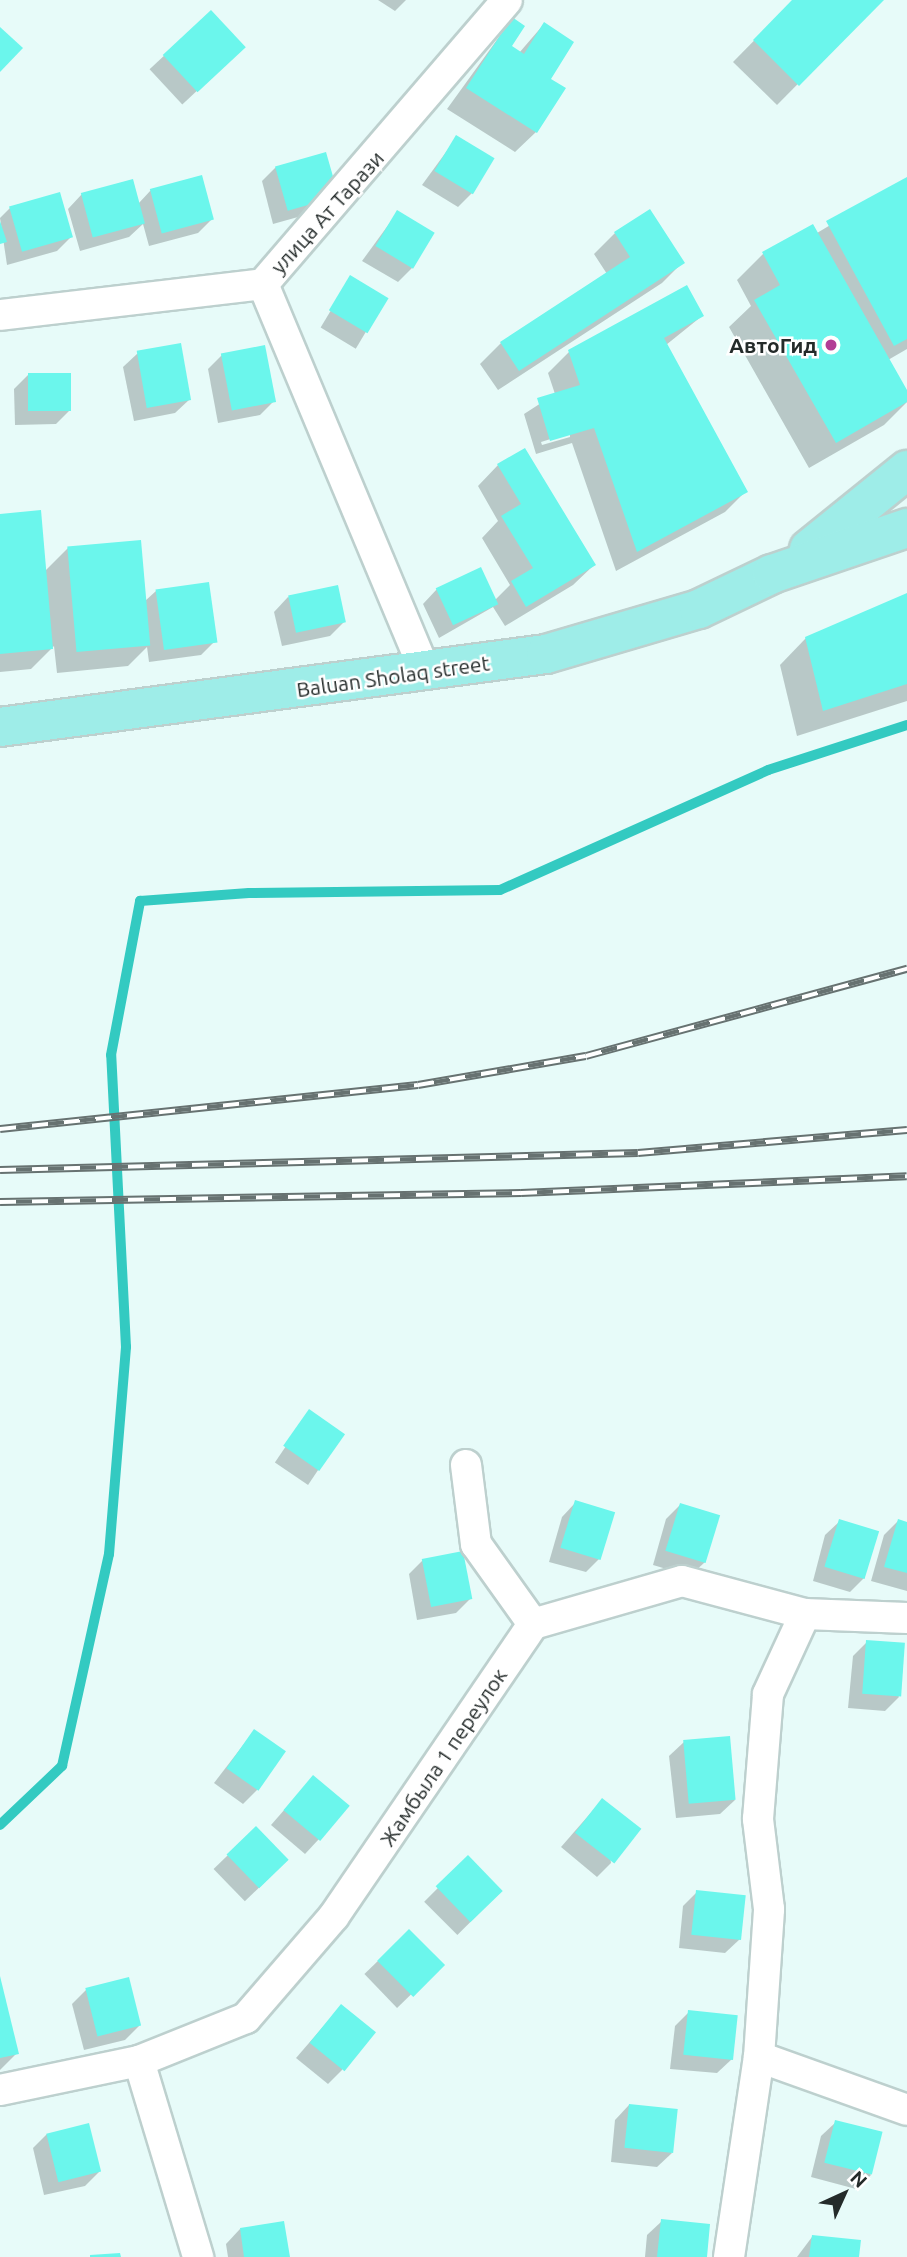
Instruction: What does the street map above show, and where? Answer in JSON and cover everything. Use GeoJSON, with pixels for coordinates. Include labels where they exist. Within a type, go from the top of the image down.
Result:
{"type":"FeatureCollection","features":[{"type":"Feature","properties":{"kind":"main road","name":"Baluan Sholaq street"},"geometry":{"type":"LineString","coordinates":[[772,574],[907,470]]}},
{"type":"Feature","properties":{"kind":"main road","name":"Baluan Sholaq street"},"geometry":{"type":"LineString","coordinates":[[0,727],[426,673],[634,631],[772,574],[907,528]]}},
{"type":"Feature","properties":{"kind":"street","name":"улица Ат Тарази"},"geometry":{"type":"LineString","coordinates":[[0,315],[263,284],[507,0]]}},
{"type":"Feature","properties":{"kind":"street"},"geometry":{"type":"LineString","coordinates":[[263,284],[426,673]]}},
{"type":"Feature","properties":{"kind":"street"},"geometry":{"type":"LineString","coordinates":[[466,1465],[477,1544],[533,1625],[682,1581],[805,1614],[907,1618]]}},
{"type":"Feature","properties":{"kind":"street"},"geometry":{"type":"LineString","coordinates":[[729,2257],[759,2057],[769,1909],[758,1819],[768,1694],[805,1614]]}},
{"type":"Feature","properties":{"kind":"street","name":"Жамбыла 1 переулок"},"geometry":{"type":"LineString","coordinates":[[0,2090],[139,2061],[246,2018],[334,1916],[533,1625]]}},
{"type":"Feature","properties":{"kind":"street"},"geometry":{"type":"LineString","coordinates":[[759,2057],[907,2110]]}},
{"type":"Feature","properties":{"kind":"street"},"geometry":{"type":"LineString","coordinates":[[139,2061],[198,2257]]}},
{"type":"Feature","properties":{"kind":"building"},"geometry":{"type":"Polygon","coordinates":[[[792,0],[884,0],[799,86],[753,40],[792,0]]]}},
{"type":"Feature","properties":{"kind":"building"},"geometry":{"type":"Polygon","coordinates":[[[211,10],[246,47],[198,92],[163,55],[211,10]]]}},
{"type":"Feature","properties":{"kind":"building"},"geometry":{"type":"Polygon","coordinates":[[[512,17],[525,26],[512,46],[524,54],[544,22],[574,42],[551,79],[566,88],[537,133],[466,88],[512,17]]]}},
{"type":"Feature","properties":{"kind":"building"},"geometry":{"type":"Polygon","coordinates":[[[0,27],[23,48],[0,72],[0,27]]]}},
{"type":"Feature","properties":{"kind":"building"},"geometry":{"type":"Polygon","coordinates":[[[456,135],[495,158],[473,194],[434,171],[456,135]]]}},
{"type":"Feature","properties":{"kind":"building"},"geometry":{"type":"Polygon","coordinates":[[[326,152],[339,196],[288,211],[275,167],[326,152]]]}},
{"type":"Feature","properties":{"kind":"building"},"geometry":{"type":"Polygon","coordinates":[[[202,175],[214,219],[162,233],[150,189],[202,175]]]}},
{"type":"Feature","properties":{"kind":"building"},"geometry":{"type":"Polygon","coordinates":[[[907,177],[907,339],[894,346],[826,221],[907,177]]]}},
{"type":"Feature","properties":{"kind":"building"},"geometry":{"type":"Polygon","coordinates":[[[133,179],[145,223],[93,237],[81,193],[133,179]]]}},
{"type":"Feature","properties":{"kind":"building"},"geometry":{"type":"Polygon","coordinates":[[[60,192],[73,237],[22,252],[9,207],[60,192]]]}},
{"type":"Feature","properties":{"kind":"building"},"geometry":{"type":"Polygon","coordinates":[[[650,209],[685,263],[519,371],[500,342],[630,257],[614,232],[650,209]]]}},
{"type":"Feature","properties":{"kind":"building"},"geometry":{"type":"Polygon","coordinates":[[[397,210],[435,233],[413,269],[375,246],[397,210]]]}},
{"type":"Feature","properties":{"kind":"building"},"geometry":{"type":"Polygon","coordinates":[[[0,221],[7,242],[0,244],[0,221]]]}},
{"type":"Feature","properties":{"kind":"building","name":"АвтоГид"},"geometry":{"type":"Polygon","coordinates":[[[813,224],[907,390],[907,402],[836,443],[754,300],[780,285],[762,252],[813,224]]]}},
{"type":"Feature","properties":{"kind":"building"},"geometry":{"type":"Polygon","coordinates":[[[350,275],[389,298],[367,333],[329,310],[350,275]]]}},
{"type":"Feature","properties":{"kind":"building"},"geometry":{"type":"Polygon","coordinates":[[[687,285],[704,316],[664,338],[748,492],[637,552],[594,428],[550,441],[537,398],[580,385],[568,350],[687,285]]]}},
{"type":"Feature","properties":{"kind":"building"},"geometry":{"type":"Polygon","coordinates":[[[181,343],[191,400],[147,408],[137,351],[181,343]]]}},
{"type":"Feature","properties":{"kind":"building"},"geometry":{"type":"Polygon","coordinates":[[[265,345],[276,402],[232,411],[221,354],[265,345]]]}},
{"type":"Feature","properties":{"kind":"building"},"geometry":{"type":"Polygon","coordinates":[[[28,373],[71,373],[71,411],[28,411],[28,373]]]}},
{"type":"Feature","properties":{"kind":"building"},"geometry":{"type":"Polygon","coordinates":[[[525,448],[596,565],[526,607],[511,581],[533,568],[501,516],[521,504],[497,464],[525,448]]]}},
{"type":"Feature","properties":{"kind":"building"},"geometry":{"type":"Polygon","coordinates":[[[41,510],[53,649],[0,654],[0,514],[41,510]]]}},
{"type":"Feature","properties":{"kind":"building"},"geometry":{"type":"Polygon","coordinates":[[[141,540],[150,646],[77,652],[67,546],[141,540]]]}},
{"type":"Feature","properties":{"kind":"building"},"geometry":{"type":"Polygon","coordinates":[[[481,567],[498,604],[453,625],[436,588],[481,567]]]}},
{"type":"Feature","properties":{"kind":"building"},"geometry":{"type":"Polygon","coordinates":[[[209,582],[217,642],[164,650],[156,590],[209,582]]]}},
{"type":"Feature","properties":{"kind":"building"},"geometry":{"type":"Polygon","coordinates":[[[338,585],[346,622],[296,633],[288,596],[338,585]]]}},
{"type":"Feature","properties":{"kind":"building"},"geometry":{"type":"Polygon","coordinates":[[[907,593],[907,684],[823,711],[805,637],[907,593]]]}},
{"type":"Feature","properties":{"kind":"building"},"geometry":{"type":"Polygon","coordinates":[[[309,1409],[345,1434],[319,1471],[283,1446],[309,1409]]]}},
{"type":"Feature","properties":{"kind":"building"},"geometry":{"type":"Polygon","coordinates":[[[575,1500],[615,1512],[601,1560],[560,1548],[575,1500]]]}},
{"type":"Feature","properties":{"kind":"building"},"geometry":{"type":"Polygon","coordinates":[[[680,1503],[720,1515],[706,1563],[665,1551],[680,1503]]]}},
{"type":"Feature","properties":{"kind":"building"},"geometry":{"type":"Polygon","coordinates":[[[839,1519],[879,1531],[865,1579],[824,1567],[839,1519]]]}},
{"type":"Feature","properties":{"kind":"building"},"geometry":{"type":"Polygon","coordinates":[[[898,1519],[907,1522],[907,1573],[884,1567],[898,1519]]]}},
{"type":"Feature","properties":{"kind":"building"},"geometry":{"type":"Polygon","coordinates":[[[463,1551],[472,1599],[431,1607],[422,1559],[463,1551]]]}},
{"type":"Feature","properties":{"kind":"building"},"geometry":{"type":"Polygon","coordinates":[[[866,1640],[905,1643],[901,1697],[862,1694],[866,1640]]]}},
{"type":"Feature","properties":{"kind":"building"},"geometry":{"type":"Polygon","coordinates":[[[254,1729],[286,1751],[258,1791],[226,1768],[254,1729]]]}},
{"type":"Feature","properties":{"kind":"building"},"geometry":{"type":"Polygon","coordinates":[[[730,1736],[736,1800],[689,1804],[683,1740],[730,1736]]]}},
{"type":"Feature","properties":{"kind":"building"},"geometry":{"type":"Polygon","coordinates":[[[313,1775],[350,1806],[320,1841],[283,1810],[313,1775]]]}},
{"type":"Feature","properties":{"kind":"building"},"geometry":{"type":"Polygon","coordinates":[[[602,1798],[641,1829],[614,1863],[575,1833],[602,1798]]]}},
{"type":"Feature","properties":{"kind":"building"},"geometry":{"type":"Polygon","coordinates":[[[256,1826],[289,1860],[259,1888],[227,1854],[256,1826]]]}},
{"type":"Feature","properties":{"kind":"building"},"geometry":{"type":"Polygon","coordinates":[[[468,1855],[503,1891],[470,1922],[436,1886],[468,1855]]]}},
{"type":"Feature","properties":{"kind":"building"},"geometry":{"type":"Polygon","coordinates":[[[696,1890],[746,1895],[741,1940],[691,1935],[696,1890]]]}},
{"type":"Feature","properties":{"kind":"building"},"geometry":{"type":"Polygon","coordinates":[[[409,1929],[445,1965],[413,1997],[377,1961],[409,1929]]]}},
{"type":"Feature","properties":{"kind":"building"},"geometry":{"type":"Polygon","coordinates":[[[0,1976],[19,2054],[0,2058],[0,1976]]]}},
{"type":"Feature","properties":{"kind":"building"},"geometry":{"type":"Polygon","coordinates":[[[129,1977],[141,2026],[97,2036],[85,1988],[129,1977]]]}},
{"type":"Feature","properties":{"kind":"building"},"geometry":{"type":"Polygon","coordinates":[[[341,2004],[376,2032],[345,2071],[310,2043],[341,2004]]]}},
{"type":"Feature","properties":{"kind":"building"},"geometry":{"type":"Polygon","coordinates":[[[688,2010],[738,2015],[733,2060],[683,2055],[688,2010]]]}},
{"type":"Feature","properties":{"kind":"building"},"geometry":{"type":"Polygon","coordinates":[[[629,2104],[678,2109],[673,2153],[624,2148],[629,2104]]]}},
{"type":"Feature","properties":{"kind":"building"},"geometry":{"type":"Polygon","coordinates":[[[835,2120],[883,2132],[872,2175],[824,2163],[835,2120]]]}},
{"type":"Feature","properties":{"kind":"building"},"geometry":{"type":"Polygon","coordinates":[[[89,2123],[101,2172],[58,2182],[46,2134],[89,2123]]]}},
{"type":"Feature","properties":{"kind":"building"},"geometry":{"type":"Polygon","coordinates":[[[661,2219],[710,2224],[707,2257],[657,2257],[661,2219]]]}},
{"type":"Feature","properties":{"kind":"building"},"geometry":{"type":"Polygon","coordinates":[[[284,2221],[290,2257],[244,2257],[240,2228],[284,2221]]]}},
{"type":"Feature","properties":{"kind":"building"},"geometry":{"type":"Polygon","coordinates":[[[812,2235],[861,2240],[859,2257],[809,2257],[812,2235]]]}},
{"type":"Feature","properties":{"kind":"building"},"geometry":{"type":"Polygon","coordinates":[[[120,2253],[121,2257],[90,2257],[90,2255],[120,2253]]]}},
{"type":"Feature","properties":{"kind":"waterway"},"geometry":{"type":"LineString","coordinates":[[0,1825],[62,1766],[109,1554],[126,1347],[111,1055],[140,901],[249,893],[500,890],[768,770],[907,725]]}},
{"type":"Feature","properties":{"kind":"railway"},"geometry":{"type":"LineString","coordinates":[[0,1129],[418,1085],[586,1056],[907,969]]}},
{"type":"Feature","properties":{"kind":"railway"},"geometry":{"type":"LineString","coordinates":[[0,1170],[638,1153],[907,1130]]}},
{"type":"Feature","properties":{"kind":"railway"},"geometry":{"type":"LineString","coordinates":[[0,1202],[521,1193],[907,1176]]}},
{"type":"Feature","properties":{"kind":"place","name":"АвтоГид"},"geometry":{"type":"Point","coordinates":[831,345]}}]}
